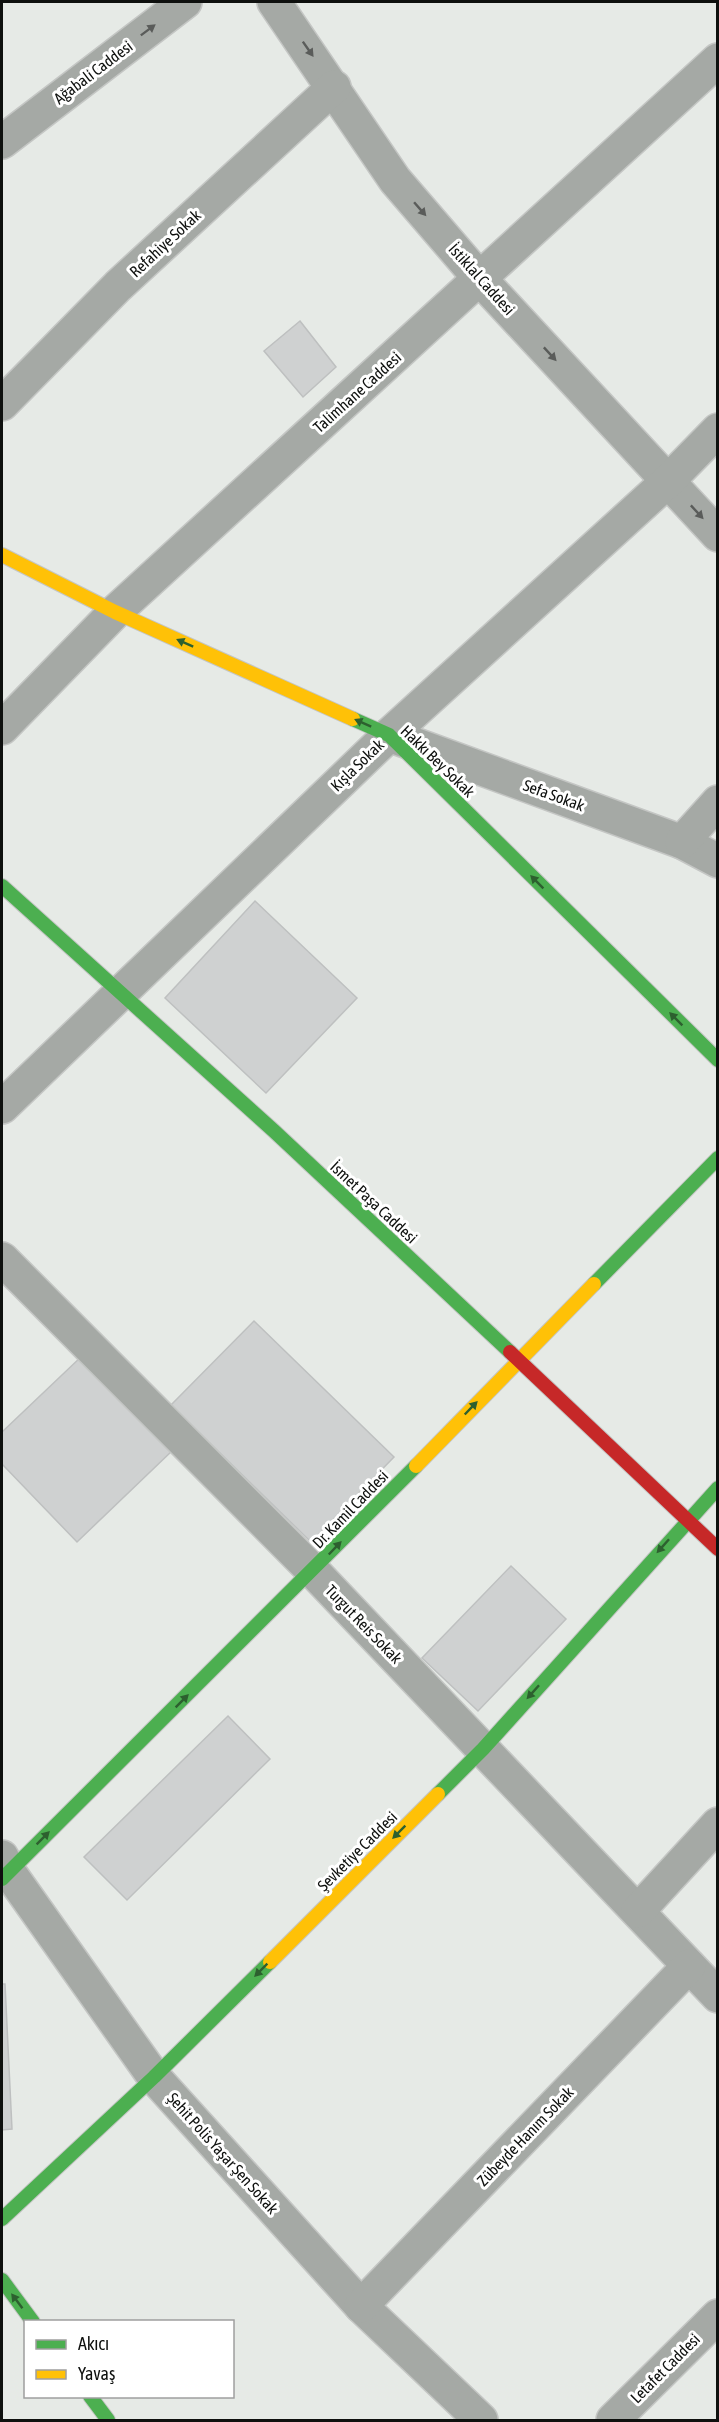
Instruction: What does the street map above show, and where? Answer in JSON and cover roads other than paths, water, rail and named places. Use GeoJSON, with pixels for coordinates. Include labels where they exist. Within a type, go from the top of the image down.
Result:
{"type":"FeatureCollection","features":[{"type":"Feature","properties":{"kind":"main road","name":"Hakkı Bey Sokak"},"geometry":{"type":"LineString","coordinates":[[2,555],[115,612],[389,735],[717,1060]]}},
{"type":"Feature","properties":{"kind":"main road","name":"İsmet Paşa Caddesi"},"geometry":{"type":"LineString","coordinates":[[2,886],[121,991],[519,1359],[717,1549]]}},
{"type":"Feature","properties":{"kind":"main road","name":"Dr. Kamil Caddesi"},"geometry":{"type":"LineString","coordinates":[[4,1869],[313,1571],[717,1158]]}},
{"type":"Feature","properties":{"kind":"main road","name":"Şevketiye Caddesi"},"geometry":{"type":"LineString","coordinates":[[2,2220],[154,2077],[483,1749],[717,1488]]}},
{"type":"Feature","properties":{"kind":"main road"},"geometry":{"type":"LineString","coordinates":[[2,2280],[32,2320]]}},
{"type":"Feature","properties":{"kind":"main road"},"geometry":{"type":"LineString","coordinates":[[91,2398],[108,2421]]}},
{"type":"Feature","properties":{"kind":"street","name":"Ağabali Caddesi"},"geometry":{"type":"LineString","coordinates":[[2,142],[185,2]]}},
{"type":"Feature","properties":{"kind":"street","name":"İstiklal Caddesi"},"geometry":{"type":"LineString","coordinates":[[274,2],[334,87],[395,180],[480,280],[717,535]]}},
{"type":"Feature","properties":{"kind":"street","name":"Talimhane Caddesi"},"geometry":{"type":"LineString","coordinates":[[2,728],[115,612],[480,280],[717,60]]}},
{"type":"Feature","properties":{"kind":"street","name":"Refahiye Sokak"},"geometry":{"type":"LineString","coordinates":[[2,404],[118,286],[334,87]]}},
{"type":"Feature","properties":{"kind":"street","name":"Kışla Sokak"},"geometry":{"type":"LineString","coordinates":[[2,1107],[389,735],[668,481],[717,430]]}},
{"type":"Feature","properties":{"kind":"street","name":"Sefa Sokak"},"geometry":{"type":"LineString","coordinates":[[389,735],[682,842],[717,861]]}},
{"type":"Feature","properties":{"kind":"street"},"geometry":{"type":"LineString","coordinates":[[682,842],[717,802]]}},
{"type":"Feature","properties":{"kind":"street","name":"Turgut Reis Sokak"},"geometry":{"type":"LineString","coordinates":[[2,1259],[313,1571],[717,1996]]}},
{"type":"Feature","properties":{"kind":"street"},"geometry":{"type":"LineString","coordinates":[[638,1911],[717,1824]]}},
{"type":"Feature","properties":{"kind":"street","name":"Şehit Polis Yaşar Şen Sokak"},"geometry":{"type":"LineString","coordinates":[[4,1869],[154,2077],[361,2306],[481,2421]]}},
{"type":"Feature","properties":{"kind":"street","name":"Zübeyde Hanım Sokak"},"geometry":{"type":"LineString","coordinates":[[361,2306],[689,1966]]}},
{"type":"Feature","properties":{"kind":"street","name":"Letafet Caddesi"},"geometry":{"type":"LineString","coordinates":[[613,2421],[717,2316]]}}]}
